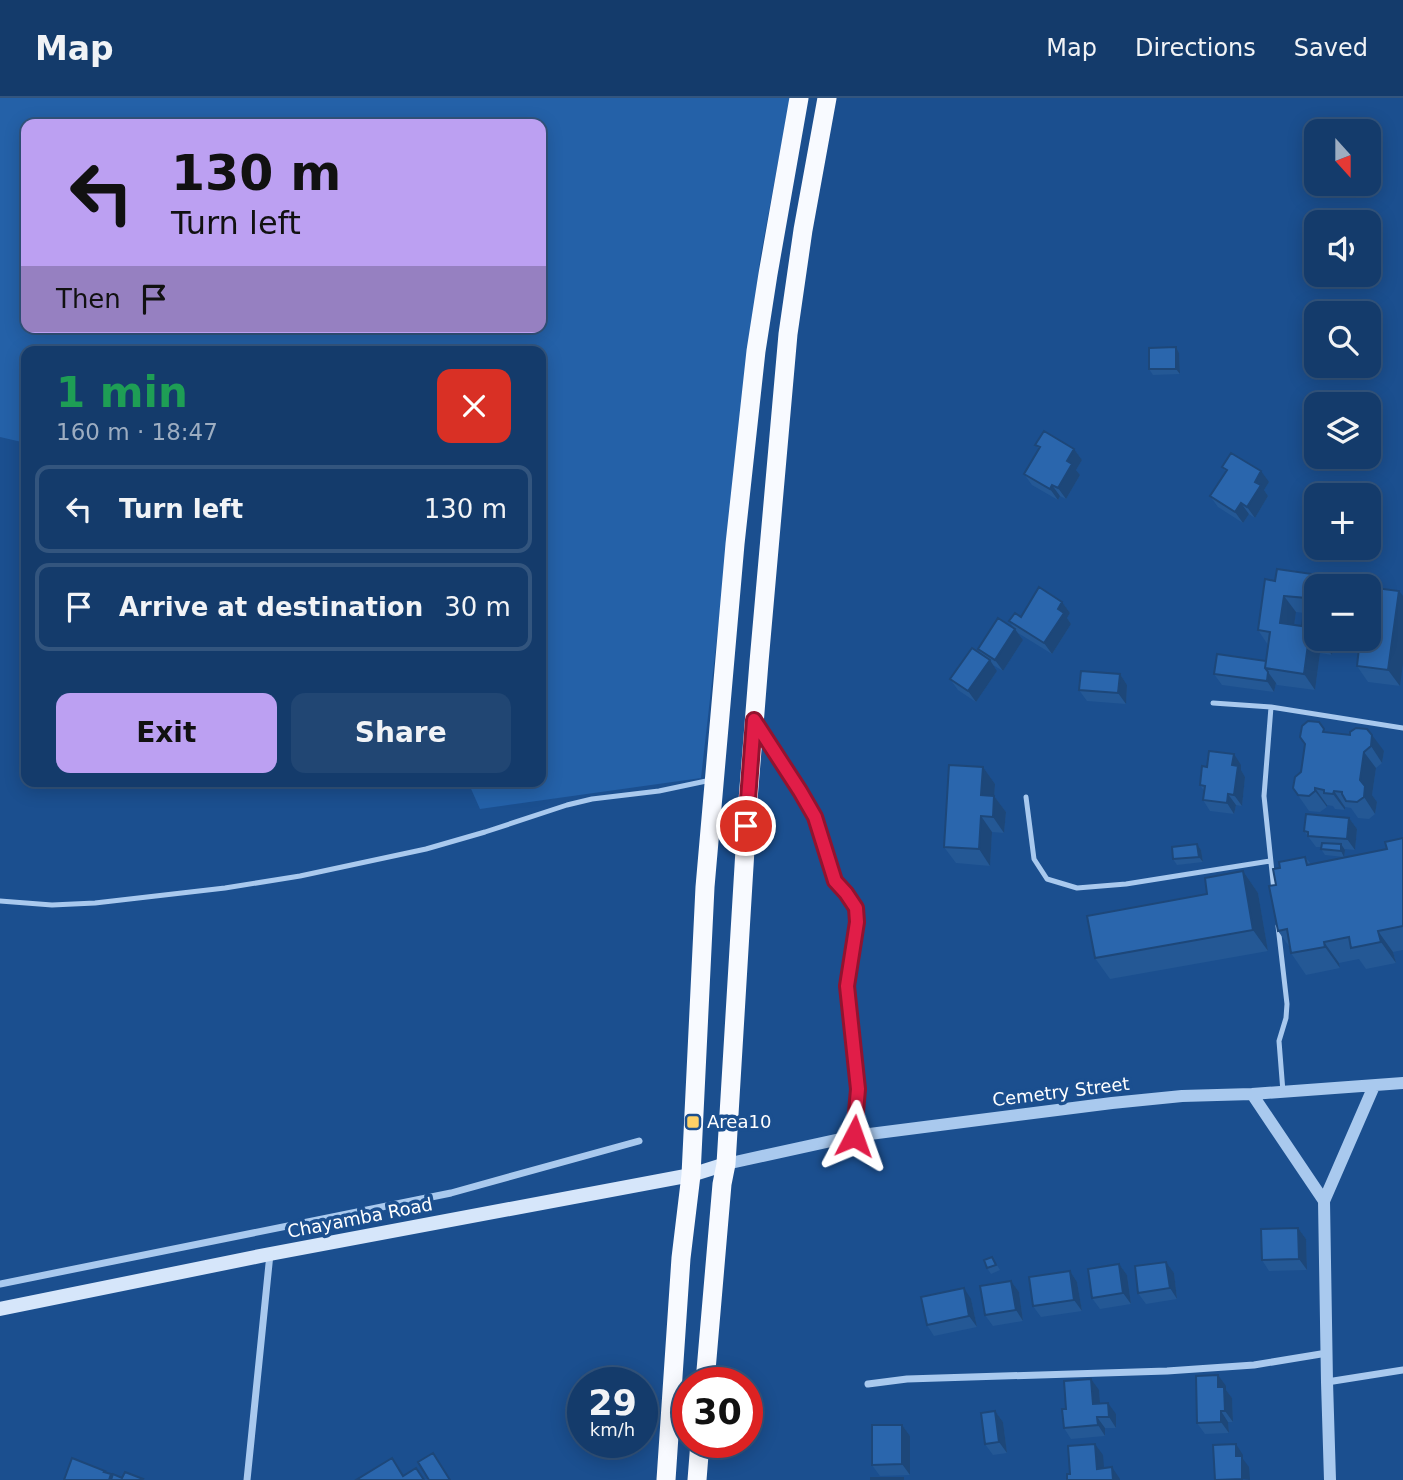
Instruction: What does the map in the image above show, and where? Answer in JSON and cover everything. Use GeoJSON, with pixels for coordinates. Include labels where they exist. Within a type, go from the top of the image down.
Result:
{"type":"FeatureCollection","features":[{"type":"Feature","properties":{"kind":"highway"},"geometry":{"type":"LineString","coordinates":[[666,1480],[681,1258],[691,1175],[705,887],[735,544],[756,351],[799,98]]}},
{"type":"Feature","properties":{"kind":"highway"},"geometry":{"type":"LineString","coordinates":[[706,1367],[726,1164],[754,720],[788,334],[803,230],[827,98]]}},
{"type":"Feature","properties":{"kind":"highway"},"geometry":{"type":"LineString","coordinates":[[697,1480],[699,1458]]}},
{"type":"Feature","properties":{"kind":"main road","name":"Chayamba Road"},"geometry":{"type":"LineString","coordinates":[[0,1309],[270,1254],[691,1175],[726,1164]]}},
{"type":"Feature","properties":{"kind":"street"},"geometry":{"type":"LineString","coordinates":[[754,720],[815,817],[835,881],[856,908],[857,922],[847,986],[858,1089],[854,1136]]}},
{"type":"Feature","properties":{"kind":"street","name":"Cemetry Street"},"geometry":{"type":"LineString","coordinates":[[726,1164],[854,1136],[1112,1103],[1403,1083]]}},
{"type":"Feature","properties":{"kind":"street"},"geometry":{"type":"LineString","coordinates":[[1330,1480],[1324,1201],[1374,1086]]}},
{"type":"Feature","properties":{"kind":"street"},"geometry":{"type":"LineString","coordinates":[[1252,1094],[1324,1201]]}},
{"type":"Feature","properties":{"kind":"street"},"geometry":{"type":"LineString","coordinates":[[0,1284],[451,1193],[639,1141]]}},
{"type":"Feature","properties":{"kind":"street"},"geometry":{"type":"LineString","coordinates":[[247,1480],[270,1254]]}},
{"type":"Feature","properties":{"kind":"street"},"geometry":{"type":"LineString","coordinates":[[868,1384],[907,1379],[1167,1371],[1254,1365],[1327,1353]]}},
{"type":"Feature","properties":{"kind":"street"},"geometry":{"type":"LineString","coordinates":[[1327,1382],[1403,1370]]}},
{"type":"Feature","properties":{"kind":"lane"},"geometry":{"type":"LineString","coordinates":[[1213,704],[1271,707],[1403,728]]}},
{"type":"Feature","properties":{"kind":"lane"},"geometry":{"type":"LineString","coordinates":[[1271,707],[1264,796],[1275,900]]}},
{"type":"Feature","properties":{"kind":"lane"},"geometry":{"type":"LineString","coordinates":[[0,901],[52,905],[94,902],[225,888],[300,876],[426,849],[592,799],[659,791],[714,779]]}},
{"type":"Feature","properties":{"kind":"lane"},"geometry":{"type":"LineString","coordinates":[[1026,797],[1034,859],[1047,879],[1077,888],[1126,884],[1270,861]]}},
{"type":"Feature","properties":{"kind":"lane"},"geometry":{"type":"LineString","coordinates":[[1276,913],[1287,1004],[1279,1041],[1283,1092]]}},
{"type":"Feature","properties":{"kind":"shaded area"},"geometry":{"type":"Polygon","coordinates":[[[0,98],[790,98],[760,259],[701,778],[480,809],[470,787],[546,787],[546,346],[21,346],[21,442],[0,437],[0,98]]]}},
{"type":"Feature","properties":{"kind":"building"},"geometry":{"type":"Polygon","coordinates":[[[1176,347],[1176,369],[1149,369],[1149,348],[1176,347]]]}},
{"type":"Feature","properties":{"kind":"building"},"geometry":{"type":"Polygon","coordinates":[[[1044,431],[1074,449],[1067,461],[1072,464],[1058,488],[1052,485],[1050,489],[1024,474],[1040,447],[1035,445],[1044,431]]]}},
{"type":"Feature","properties":{"kind":"building"},"geometry":{"type":"Polygon","coordinates":[[[1231,453],[1261,471],[1255,482],[1261,485],[1247,507],[1241,503],[1235,512],[1210,496],[1227,470],[1222,467],[1231,453]]]}},
{"type":"Feature","properties":{"kind":"building"},"geometry":{"type":"Polygon","coordinates":[[[1277,569],[1312,574],[1304,574],[1304,598],[1284,596],[1280,623],[1302,626],[1304,612],[1304,651],[1307,651],[1304,674],[1265,668],[1270,632],[1258,630],[1265,579],[1275,581],[1277,569]]]}},
{"type":"Feature","properties":{"kind":"building"},"geometry":{"type":"Polygon","coordinates":[[[1039,587],[1062,602],[1058,609],[1064,613],[1044,643],[1009,621],[1015,613],[1021,617],[1039,587]]]}},
{"type":"Feature","properties":{"kind":"building"},"geometry":{"type":"Polygon","coordinates":[[[1381,589],[1399,591],[1388,670],[1357,666],[1359,651],[1381,651],[1381,589]]]}},
{"type":"Feature","properties":{"kind":"building"},"geometry":{"type":"Polygon","coordinates":[[[998,618],[1015,629],[995,660],[978,649],[998,618]]]}},
{"type":"Feature","properties":{"kind":"building"},"geometry":{"type":"Polygon","coordinates":[[[972,648],[990,660],[968,691],[950,679],[972,648]]]}},
{"type":"Feature","properties":{"kind":"building"},"geometry":{"type":"Polygon","coordinates":[[[1217,654],[1266,661],[1267,681],[1214,674],[1217,654]]]}},
{"type":"Feature","properties":{"kind":"building"},"geometry":{"type":"Polygon","coordinates":[[[1081,671],[1120,674],[1118,693],[1079,690],[1081,671]]]}},
{"type":"Feature","properties":{"kind":"building"},"geometry":{"type":"Polygon","coordinates":[[[1308,721],[1319,722],[1323,732],[1350,735],[1356,728],[1367,729],[1372,735],[1371,746],[1364,752],[1360,780],[1365,786],[1364,797],[1357,802],[1346,801],[1342,792],[1324,793],[1324,790],[1315,788],[1309,796],[1298,795],[1293,788],[1295,777],[1301,772],[1305,744],[1300,737],[1302,726],[1308,721]]]}},
{"type":"Feature","properties":{"kind":"building"},"geometry":{"type":"Polygon","coordinates":[[[1209,751],[1234,754],[1232,765],[1238,766],[1234,795],[1228,794],[1227,803],[1203,800],[1205,786],[1200,785],[1202,766],[1207,767],[1209,751]]]}},
{"type":"Feature","properties":{"kind":"building"},"geometry":{"type":"Polygon","coordinates":[[[949,765],[983,767],[981,795],[994,796],[993,817],[981,816],[979,849],[944,847],[949,765]]]}},
{"type":"Feature","properties":{"kind":"building"},"geometry":{"type":"Polygon","coordinates":[[[1306,814],[1349,818],[1347,839],[1308,836],[1308,832],[1304,831],[1306,814]]]}},
{"type":"Feature","properties":{"kind":"building"},"geometry":{"type":"Polygon","coordinates":[[[1403,838],[1403,926],[1378,931],[1381,942],[1351,948],[1349,937],[1324,942],[1325,947],[1291,953],[1287,929],[1278,931],[1269,886],[1276,885],[1273,869],[1280,868],[1279,862],[1305,857],[1307,865],[1387,849],[1385,842],[1403,838]]]}},
{"type":"Feature","properties":{"kind":"building"},"geometry":{"type":"Polygon","coordinates":[[[1322,843],[1341,844],[1341,851],[1321,849],[1322,843]]]}},
{"type":"Feature","properties":{"kind":"building"},"geometry":{"type":"Polygon","coordinates":[[[1197,844],[1199,857],[1173,859],[1172,847],[1197,844]]]}},
{"type":"Feature","properties":{"kind":"building"},"geometry":{"type":"Polygon","coordinates":[[[1243,871],[1253,930],[1095,958],[1087,916],[1207,894],[1205,878],[1243,871]]]}},
{"type":"Feature","properties":{"kind":"building"},"geometry":{"type":"Polygon","coordinates":[[[1298,1228],[1299,1259],[1262,1260],[1261,1229],[1298,1228]]]}},
{"type":"Feature","properties":{"kind":"building"},"geometry":{"type":"Polygon","coordinates":[[[992,1257],[996,1265],[987,1268],[984,1260],[992,1257]]]}},
{"type":"Feature","properties":{"kind":"building"},"geometry":{"type":"Polygon","coordinates":[[[1166,1262],[1170,1288],[1138,1293],[1135,1266],[1166,1262]]]}},
{"type":"Feature","properties":{"kind":"building"},"geometry":{"type":"Polygon","coordinates":[[[1119,1264],[1123,1293],[1092,1298],[1088,1269],[1119,1264]]]}},
{"type":"Feature","properties":{"kind":"building"},"geometry":{"type":"Polygon","coordinates":[[[1070,1271],[1074,1300],[1033,1306],[1029,1277],[1070,1271]]]}},
{"type":"Feature","properties":{"kind":"building"},"geometry":{"type":"Polygon","coordinates":[[[1011,1281],[1016,1310],[985,1315],[980,1286],[1011,1281]]]}},
{"type":"Feature","properties":{"kind":"building"},"geometry":{"type":"Polygon","coordinates":[[[964,1288],[969,1316],[927,1325],[921,1297],[964,1288]]]}},
{"type":"Feature","properties":{"kind":"building"},"geometry":{"type":"Polygon","coordinates":[[[1218,1375],[1218,1387],[1224,1387],[1225,1411],[1221,1411],[1221,1422],[1197,1423],[1196,1376],[1218,1375]]]}},
{"type":"Feature","properties":{"kind":"building"},"geometry":{"type":"Polygon","coordinates":[[[1091,1379],[1093,1404],[1108,1403],[1109,1417],[1097,1417],[1098,1425],[1064,1428],[1064,1381],[1091,1379]]]}},
{"type":"Feature","properties":{"kind":"building"},"geometry":{"type":"Polygon","coordinates":[[[995,1411],[999,1442],[985,1444],[981,1413],[995,1411]]]}},
{"type":"Feature","properties":{"kind":"building"},"geometry":{"type":"Polygon","coordinates":[[[872,1425],[902,1425],[902,1464],[872,1465],[872,1425]]]}},
{"type":"Feature","properties":{"kind":"building"},"geometry":{"type":"Polygon","coordinates":[[[1095,1444],[1097,1469],[1112,1467],[1113,1480],[1067,1480],[1067,1474],[1070,1474],[1068,1446],[1095,1444]]]}},
{"type":"Feature","properties":{"kind":"building"},"geometry":{"type":"Polygon","coordinates":[[[1236,1444],[1236,1456],[1242,1456],[1242,1479],[1215,1480],[1213,1445],[1236,1444]]]}},
{"type":"Feature","properties":{"kind":"building"},"geometry":{"type":"Polygon","coordinates":[[[433,1453],[450,1480],[429,1480],[418,1462],[433,1453]]]}},
{"type":"Feature","properties":{"kind":"building"},"geometry":{"type":"Polygon","coordinates":[[[72,1458],[111,1474],[109,1480],[64,1480],[72,1458]]]}},
{"type":"Feature","properties":{"kind":"building"},"geometry":{"type":"Polygon","coordinates":[[[392,1458],[403,1476],[416,1468],[424,1480],[356,1480],[392,1458]]]}},
{"type":"Feature","properties":{"kind":"building"},"geometry":{"type":"Polygon","coordinates":[[[125,1472],[143,1479],[111,1480],[113,1474],[122,1478],[125,1472]]]}},
{"type":"Feature","properties":{"kind":"building"},"geometry":{"type":"Polygon","coordinates":[[[903,1478],[903,1480],[871,1480],[903,1478]]]}},
{"type":"Feature","properties":{"kind":"place","name":"Area10"},"geometry":{"type":"Point","coordinates":[693,1122]}},
{"type":"Feature","properties":{"kind":"route"},"geometry":{"type":"LineString","coordinates":[[746,826],[754,720],[815,817],[835,881],[856,908],[857,922],[847,986],[858,1089],[854,1136]]}}]}
